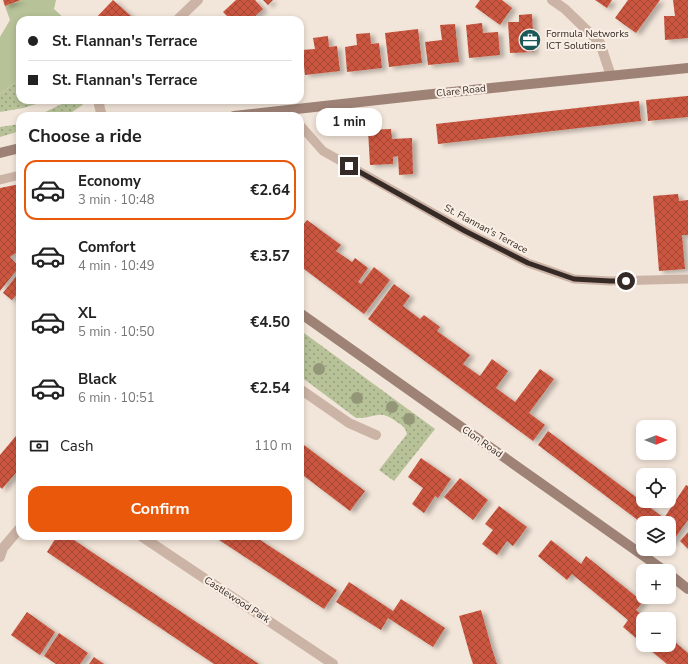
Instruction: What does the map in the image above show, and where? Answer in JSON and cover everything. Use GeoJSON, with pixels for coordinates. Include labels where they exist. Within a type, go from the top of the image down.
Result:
{"type":"FeatureCollection","features":[{"type":"Feature","properties":{"kind":"main road","name":"Clare Road"},"geometry":{"type":"LineString","coordinates":[[297,112],[423,95],[688,68]]}},
{"type":"Feature","properties":{"kind":"main road"},"geometry":{"type":"LineString","coordinates":[[0,153],[16,149]]}},
{"type":"Feature","properties":{"kind":"main road","name":"Clon Road"},"geometry":{"type":"LineString","coordinates":[[304,316],[655,564]]}},
{"type":"Feature","properties":{"kind":"main road"},"geometry":{"type":"LineString","coordinates":[[676,580],[688,589]]}},
{"type":"Feature","properties":{"kind":"street"},"geometry":{"type":"LineString","coordinates":[[181,16],[198,0]]}},
{"type":"Feature","properties":{"kind":"street"},"geometry":{"type":"LineString","coordinates":[[552,0],[565,9],[600,43],[611,76]]}},
{"type":"Feature","properties":{"kind":"street"},"geometry":{"type":"LineString","coordinates":[[304,392],[349,422],[376,436]]}},
{"type":"Feature","properties":{"kind":"street"},"geometry":{"type":"LineString","coordinates":[[0,557],[3,548],[16,533]]}},
{"type":"Feature","properties":{"kind":"street","name":"Castlewood Park"},"geometry":{"type":"LineString","coordinates":[[146,540],[333,664]]}},
{"type":"Feature","properties":{"kind":"lane","name":"St. Flannan's Terrace"},"geometry":{"type":"LineString","coordinates":[[304,130],[323,151],[465,231],[528,263],[574,279],[610,281],[688,279]]}},
{"type":"Feature","properties":{"kind":"lane"},"geometry":{"type":"LineString","coordinates":[[0,180],[16,176]]}},
{"type":"Feature","properties":{"kind":"green space"},"geometry":{"type":"Polygon","coordinates":[[[22,0],[56,0],[54,9],[62,16],[16,16],[16,82],[0,94],[0,37],[10,20],[5,6],[22,0]]]}},
{"type":"Feature","properties":{"kind":"green space"},"geometry":{"type":"Polygon","coordinates":[[[16,82],[16,104],[36,104],[0,112],[0,94],[16,82]]]}},
{"type":"Feature","properties":{"kind":"green space"},"geometry":{"type":"Polygon","coordinates":[[[62,104],[83,104],[72,112],[45,112],[62,104]]]}},
{"type":"Feature","properties":{"kind":"green space"},"geometry":{"type":"Polygon","coordinates":[[[16,125],[16,132],[0,137],[0,127],[16,125]]]}},
{"type":"Feature","properties":{"kind":"green space"},"geometry":{"type":"Polygon","coordinates":[[[304,333],[435,429],[394,481],[379,470],[407,434],[405,428],[391,418],[381,415],[356,418],[304,379],[304,333]]]}},
{"type":"Feature","properties":{"kind":"building"},"geometry":{"type":"Polygon","coordinates":[[[3,0],[21,0],[5,6],[3,0]]]}},
{"type":"Feature","properties":{"kind":"building"},"geometry":{"type":"Polygon","coordinates":[[[113,0],[131,16],[98,16],[113,0]]]}},
{"type":"Feature","properties":{"kind":"building"},"geometry":{"type":"Polygon","coordinates":[[[236,0],[255,0],[263,9],[255,16],[227,16],[223,12],[236,0]]]}},
{"type":"Feature","properties":{"kind":"building"},"geometry":{"type":"Polygon","coordinates":[[[263,0],[273,0],[268,5],[263,0]]]}},
{"type":"Feature","properties":{"kind":"building"},"geometry":{"type":"Polygon","coordinates":[[[480,0],[502,0],[512,8],[500,25],[475,7],[480,0]]]}},
{"type":"Feature","properties":{"kind":"building"},"geometry":{"type":"Polygon","coordinates":[[[595,0],[612,0],[607,8],[595,0]]]}},
{"type":"Feature","properties":{"kind":"building"},"geometry":{"type":"Polygon","coordinates":[[[628,0],[660,0],[636,33],[615,18],[628,0]]]}},
{"type":"Feature","properties":{"kind":"building"},"geometry":{"type":"Polygon","coordinates":[[[673,0],[688,0],[688,38],[665,40],[664,16],[675,16],[673,0]]]}},
{"type":"Feature","properties":{"kind":"building"},"geometry":{"type":"Polygon","coordinates":[[[532,14],[534,52],[510,53],[508,22],[519,22],[519,15],[532,14]]]}},
{"type":"Feature","properties":{"kind":"building"},"geometry":{"type":"Polygon","coordinates":[[[482,23],[483,33],[498,32],[500,55],[469,58],[466,25],[482,23]]]}},
{"type":"Feature","properties":{"kind":"building"},"geometry":{"type":"Polygon","coordinates":[[[455,24],[459,62],[428,65],[425,42],[442,40],[440,25],[455,24]]]}},
{"type":"Feature","properties":{"kind":"building"},"geometry":{"type":"Polygon","coordinates":[[[418,29],[422,63],[389,67],[385,33],[418,29]]]}},
{"type":"Feature","properties":{"kind":"building"},"geometry":{"type":"Polygon","coordinates":[[[370,33],[371,44],[379,43],[382,68],[347,72],[345,47],[357,45],[356,34],[370,33]]]}},
{"type":"Feature","properties":{"kind":"building"},"geometry":{"type":"Polygon","coordinates":[[[328,36],[329,47],[337,46],[340,71],[305,75],[304,50],[315,49],[313,38],[328,36]]]}},
{"type":"Feature","properties":{"kind":"building"},"geometry":{"type":"Polygon","coordinates":[[[688,96],[688,117],[648,121],[646,100],[688,96]]]}},
{"type":"Feature","properties":{"kind":"building"},"geometry":{"type":"Polygon","coordinates":[[[639,101],[641,121],[438,144],[436,124],[639,101]]]}},
{"type":"Feature","properties":{"kind":"building"},"geometry":{"type":"Polygon","coordinates":[[[391,129],[392,139],[412,138],[413,174],[399,175],[398,156],[393,157],[393,164],[370,165],[368,130],[391,129]]]}},
{"type":"Feature","properties":{"kind":"building"},"geometry":{"type":"Polygon","coordinates":[[[16,185],[16,253],[10,257],[16,264],[16,271],[0,291],[0,188],[16,185]]]}},
{"type":"Feature","properties":{"kind":"building"},"geometry":{"type":"Polygon","coordinates":[[[678,194],[679,201],[688,200],[688,235],[682,235],[685,269],[659,271],[653,196],[678,194]]]}},
{"type":"Feature","properties":{"kind":"building"},"geometry":{"type":"Polygon","coordinates":[[[307,220],[341,245],[336,251],[352,262],[355,258],[368,268],[358,282],[361,284],[374,267],[390,280],[364,314],[304,269],[304,224],[307,220]]]}},
{"type":"Feature","properties":{"kind":"building"},"geometry":{"type":"Polygon","coordinates":[[[16,276],[16,295],[12,300],[3,293],[16,276]]]}},
{"type":"Feature","properties":{"kind":"building"},"geometry":{"type":"Polygon","coordinates":[[[394,284],[410,296],[403,306],[420,319],[424,315],[440,327],[437,331],[470,355],[463,364],[480,376],[492,359],[508,371],[496,388],[515,402],[540,369],[554,379],[529,413],[545,425],[533,441],[368,319],[394,284]]]}},
{"type":"Feature","properties":{"kind":"building"},"geometry":{"type":"Polygon","coordinates":[[[548,431],[636,497],[636,508],[651,508],[661,516],[636,516],[636,519],[538,445],[548,431]]]}},
{"type":"Feature","properties":{"kind":"building"},"geometry":{"type":"Polygon","coordinates":[[[16,436],[16,473],[2,489],[0,487],[0,455],[16,436]]]}},
{"type":"Feature","properties":{"kind":"building"},"geometry":{"type":"Polygon","coordinates":[[[304,445],[365,491],[350,511],[304,476],[304,445]]]}},
{"type":"Feature","properties":{"kind":"building"},"geometry":{"type":"Polygon","coordinates":[[[421,458],[451,479],[438,498],[435,496],[424,513],[412,504],[423,488],[408,477],[421,458]]]}},
{"type":"Feature","properties":{"kind":"building"},"geometry":{"type":"Polygon","coordinates":[[[460,478],[488,500],[473,520],[444,497],[460,478]]]}},
{"type":"Feature","properties":{"kind":"building"},"geometry":{"type":"Polygon","coordinates":[[[686,485],[688,486],[688,520],[676,537],[676,516],[665,516],[671,508],[676,508],[676,500],[686,485]]]}},
{"type":"Feature","properties":{"kind":"building"},"geometry":{"type":"Polygon","coordinates":[[[499,506],[527,527],[513,546],[507,541],[497,555],[482,544],[493,530],[485,524],[499,506]]]}},
{"type":"Feature","properties":{"kind":"building"},"geometry":{"type":"Polygon","coordinates":[[[688,532],[688,549],[680,541],[688,532]]]}},
{"type":"Feature","properties":{"kind":"building"},"geometry":{"type":"Polygon","coordinates":[[[54,540],[74,540],[259,664],[214,664],[47,552],[54,540]]]}},
{"type":"Feature","properties":{"kind":"building"},"geometry":{"type":"Polygon","coordinates":[[[219,540],[260,540],[337,590],[324,609],[219,540]]]}},
{"type":"Feature","properties":{"kind":"building"},"geometry":{"type":"Polygon","coordinates":[[[551,540],[581,564],[586,556],[636,596],[636,604],[641,604],[636,610],[638,612],[636,612],[636,638],[623,627],[628,620],[572,574],[567,580],[538,556],[551,540]]]}},
{"type":"Feature","properties":{"kind":"building"},"geometry":{"type":"Polygon","coordinates":[[[349,582],[393,611],[401,599],[445,628],[433,647],[388,618],[381,630],[336,602],[349,582]]]}},
{"type":"Feature","properties":{"kind":"building"},"geometry":{"type":"Polygon","coordinates":[[[481,610],[497,664],[473,664],[470,655],[459,616],[481,610]]]}},
{"type":"Feature","properties":{"kind":"building"},"geometry":{"type":"Polygon","coordinates":[[[27,612],[55,632],[40,655],[11,635],[27,612]]]}},
{"type":"Feature","properties":{"kind":"building"},"geometry":{"type":"Polygon","coordinates":[[[59,633],[88,653],[80,664],[56,664],[44,656],[59,633]]]}},
{"type":"Feature","properties":{"kind":"building"},"geometry":{"type":"Polygon","coordinates":[[[676,643],[688,653],[688,664],[667,664],[652,652],[676,652],[676,643]]]}},
{"type":"Feature","properties":{"kind":"building"},"geometry":{"type":"Polygon","coordinates":[[[94,657],[104,664],[89,664],[94,657]]]}},
{"type":"Feature","properties":{"kind":"place","name":"Formula Networks ICT Solutions"},"geometry":{"type":"Point","coordinates":[530,40]}},
{"type":"Feature","properties":{"kind":"route"},"geometry":{"type":"LineString","coordinates":[[349,166],[465,231],[528,263],[574,279],[626,281]]}}]}
